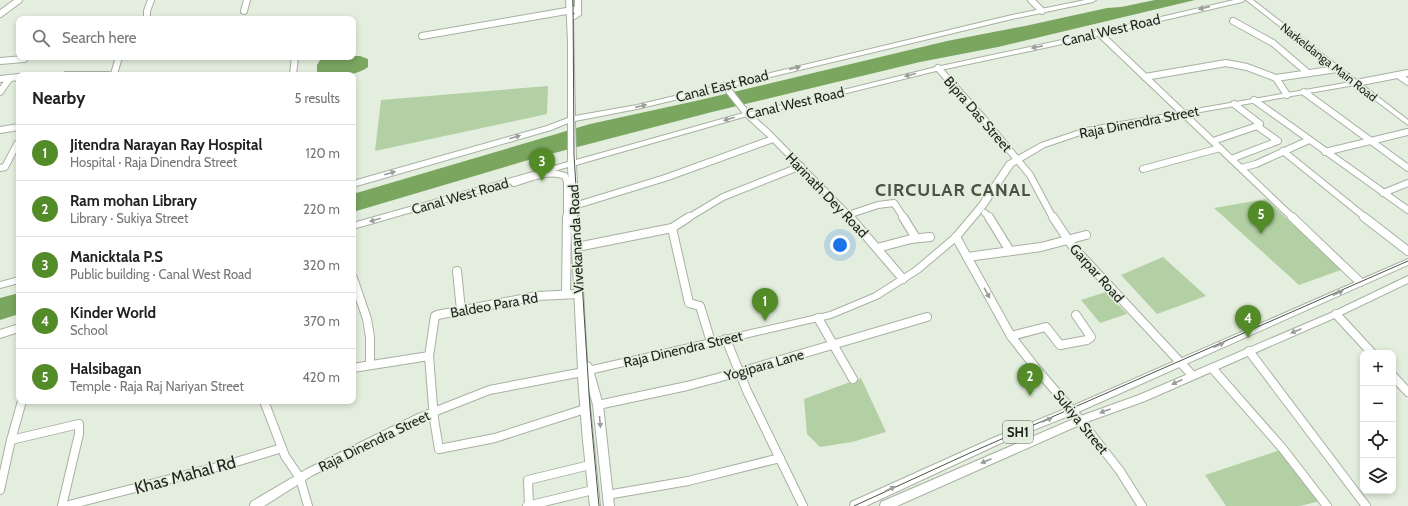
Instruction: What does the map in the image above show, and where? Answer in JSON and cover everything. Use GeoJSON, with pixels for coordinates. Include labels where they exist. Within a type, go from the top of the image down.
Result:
{"type":"FeatureCollection","features":[{"type":"Feature","properties":{"kind":"main road","name":"Vivekananda Road"},"geometry":{"type":"LineString","coordinates":[[569,0],[572,164],[578,294],[583,358],[586,372],[598,405],[609,506]]}},
{"type":"Feature","properties":{"kind":"main road"},"geometry":{"type":"LineString","coordinates":[[570,15],[578,15],[578,0]]}},
{"type":"Feature","properties":{"kind":"main road","name":"Canal East Road"},"geometry":{"type":"LineString","coordinates":[[356,183],[550,128],[572,119],[727,88],[750,78],[1042,10],[1093,0]]}},
{"type":"Feature","properties":{"kind":"main road","name":"Canal West Road"},"geometry":{"type":"LineString","coordinates":[[356,225],[572,164],[745,112],[758,113],[938,68],[1053,44],[1098,32],[1242,0]]}},
{"type":"Feature","properties":{"kind":"main road","name":"Narkeldanga Main Road"},"geometry":{"type":"LineString","coordinates":[[1249,0],[1408,123]]}},
{"type":"Feature","properties":{"kind":"main road","name":"Raja Dinendra Street"},"geometry":{"type":"LineString","coordinates":[[254,506],[300,478],[414,420],[489,390],[586,372],[726,338],[831,315],[876,296],[917,270],[956,237],[981,207],[1010,164],[1043,145],[1088,130],[1182,112],[1356,83]]}},
{"type":"Feature","properties":{"kind":"main road","name":"SH1"},"geometry":{"type":"LineString","coordinates":[[855,506],[996,441],[1073,410],[1408,262]]}},
{"type":"Feature","properties":{"kind":"main road"},"geometry":{"type":"LineString","coordinates":[[1192,375],[1212,368],[1336,314],[1408,279]]}},
{"type":"Feature","properties":{"kind":"main road"},"geometry":{"type":"LineString","coordinates":[[0,285],[16,281]]}},
{"type":"Feature","properties":{"kind":"main road"},"geometry":{"type":"LineString","coordinates":[[0,334],[16,329]]}},
{"type":"Feature","properties":{"kind":"main road","name":"Vivekananda Road"},"geometry":{"type":"LineString","coordinates":[[586,372],[585,409],[595,506]]}},
{"type":"Feature","properties":{"kind":"main road","name":"SH1"},"geometry":{"type":"LineString","coordinates":[[891,505],[1081,420],[1142,398],[1192,375]]}},
{"type":"Feature","properties":{"kind":"street"},"geometry":{"type":"LineString","coordinates":[[0,14],[19,0]]}},
{"type":"Feature","properties":{"kind":"street"},"geometry":{"type":"LineString","coordinates":[[147,16],[147,11],[151,0]]}},
{"type":"Feature","properties":{"kind":"street"},"geometry":{"type":"LineString","coordinates":[[244,10],[247,0]]}},
{"type":"Feature","properties":{"kind":"street"},"geometry":{"type":"LineString","coordinates":[[1031,0],[1042,10]]}},
{"type":"Feature","properties":{"kind":"street"},"geometry":{"type":"LineString","coordinates":[[422,36],[570,15]]}},
{"type":"Feature","properties":{"kind":"street"},"geometry":{"type":"LineString","coordinates":[[1233,21],[1273,43],[1308,73]]}},
{"type":"Feature","properties":{"kind":"street"},"geometry":{"type":"LineString","coordinates":[[1098,32],[1360,282]]}},
{"type":"Feature","properties":{"kind":"street"},"geometry":{"type":"LineString","coordinates":[[0,62],[16,60]]}},
{"type":"Feature","properties":{"kind":"street"},"geometry":{"type":"LineString","coordinates":[[112,72],[118,60]]}},
{"type":"Feature","properties":{"kind":"street"},"geometry":{"type":"LineString","coordinates":[[293,72],[295,60]]}},
{"type":"Feature","properties":{"kind":"street"},"geometry":{"type":"LineString","coordinates":[[1145,77],[1226,63],[1247,67],[1276,78],[1337,69]]}},
{"type":"Feature","properties":{"kind":"street","name":"Bipra Das Street"},"geometry":{"type":"LineString","coordinates":[[938,68],[1018,160]]}},
{"type":"Feature","properties":{"kind":"street"},"geometry":{"type":"LineString","coordinates":[[1356,83],[1408,73]]}},
{"type":"Feature","properties":{"kind":"street"},"geometry":{"type":"LineString","coordinates":[[1398,75],[1408,82]]}},
{"type":"Feature","properties":{"kind":"street"},"geometry":{"type":"LineString","coordinates":[[0,79],[16,77]]}},
{"type":"Feature","properties":{"kind":"street"},"geometry":{"type":"LineString","coordinates":[[0,92],[10,78]]}},
{"type":"Feature","properties":{"kind":"street"},"geometry":{"type":"LineString","coordinates":[[1276,78],[1287,94]]}},
{"type":"Feature","properties":{"kind":"street","name":"Harinath Dey Road"},"geometry":{"type":"LineString","coordinates":[[727,88],[745,112],[801,166],[848,215],[903,279]]}},
{"type":"Feature","properties":{"kind":"street"},"geometry":{"type":"LineString","coordinates":[[1304,92],[1372,140],[1408,168]]}},
{"type":"Feature","properties":{"kind":"street"},"geometry":{"type":"LineString","coordinates":[[1254,100],[1408,210]]}},
{"type":"Feature","properties":{"kind":"street"},"geometry":{"type":"LineString","coordinates":[[1234,104],[1260,124],[1257,126]]}},
{"type":"Feature","properties":{"kind":"street"},"geometry":{"type":"LineString","coordinates":[[1213,141],[1257,126]]}},
{"type":"Feature","properties":{"kind":"street"},"geometry":{"type":"LineString","coordinates":[[1231,159],[1278,141],[1257,126]]}},
{"type":"Feature","properties":{"kind":"street"},"geometry":{"type":"LineString","coordinates":[[0,130],[16,127]]}},
{"type":"Feature","properties":{"kind":"street"},"geometry":{"type":"LineString","coordinates":[[1325,152],[1408,132]]}},
{"type":"Feature","properties":{"kind":"street"},"geometry":{"type":"LineString","coordinates":[[574,206],[665,178],[773,139]]}},
{"type":"Feature","properties":{"kind":"street"},"geometry":{"type":"LineString","coordinates":[[1241,168],[1256,164],[1308,140]]}},
{"type":"Feature","properties":{"kind":"street"},"geometry":{"type":"LineString","coordinates":[[0,168],[5,167],[16,146]]}},
{"type":"Feature","properties":{"kind":"street"},"geometry":{"type":"LineString","coordinates":[[1143,169],[1220,148]]}},
{"type":"Feature","properties":{"kind":"street"},"geometry":{"type":"LineString","coordinates":[[1283,151],[1345,200],[1360,215],[1408,251]]}},
{"type":"Feature","properties":{"kind":"street"},"geometry":{"type":"LineString","coordinates":[[10,157],[16,156]]}},
{"type":"Feature","properties":{"kind":"street","name":"Garpar Road"},"geometry":{"type":"LineString","coordinates":[[1018,160],[1030,175],[1058,226],[1068,240],[1118,297],[1182,362],[1192,375]]}},
{"type":"Feature","properties":{"kind":"street"},"geometry":{"type":"LineString","coordinates":[[577,247],[672,228],[723,197],[801,166]]}},
{"type":"Feature","properties":{"kind":"street"},"geometry":{"type":"LineString","coordinates":[[514,183],[547,174],[557,173],[565,176],[567,182],[566,294]]}},
{"type":"Feature","properties":{"kind":"street"},"geometry":{"type":"LineString","coordinates":[[1382,192],[1408,183]]}},
{"type":"Feature","properties":{"kind":"street"},"geometry":{"type":"LineString","coordinates":[[848,215],[878,205],[894,203],[916,238]]}},
{"type":"Feature","properties":{"kind":"street"},"geometry":{"type":"LineString","coordinates":[[985,213],[992,220],[1010,251]]}},
{"type":"Feature","properties":{"kind":"street"},"geometry":{"type":"LineString","coordinates":[[672,228],[688,303],[700,306],[711,342]]}},
{"type":"Feature","properties":{"kind":"street"},"geometry":{"type":"LineString","coordinates":[[968,257],[1041,247],[1086,235]]}},
{"type":"Feature","properties":{"kind":"street"},"geometry":{"type":"LineString","coordinates":[[877,248],[916,238],[930,237]]}},
{"type":"Feature","properties":{"kind":"street","name":"Sukiya Street"},"geometry":{"type":"LineString","coordinates":[[956,237],[1011,336],[1035,367],[1081,420],[1120,471],[1142,506]]}},
{"type":"Feature","properties":{"kind":"street"},"geometry":{"type":"LineString","coordinates":[[457,271],[461,310]]}},
{"type":"Feature","properties":{"kind":"street"},"geometry":{"type":"LineString","coordinates":[[356,287],[367,319],[370,337],[370,365]]}},
{"type":"Feature","properties":{"kind":"street","name":"Baldeo Para Rd"},"geometry":{"type":"LineString","coordinates":[[578,294],[537,296],[435,316],[429,356],[439,449],[468,445],[508,435],[585,409]]}},
{"type":"Feature","properties":{"kind":"street"},"geometry":{"type":"LineString","coordinates":[[1336,314],[1369,350]]}},
{"type":"Feature","properties":{"kind":"street"},"geometry":{"type":"LineString","coordinates":[[1011,336],[1046,327],[1060,345],[1087,340],[1091,337],[1076,316]]}},
{"type":"Feature","properties":{"kind":"street","name":"Yogipara Lane"},"geometry":{"type":"LineString","coordinates":[[598,405],[687,386],[740,372],[927,317]]}},
{"type":"Feature","properties":{"kind":"street"},"geometry":{"type":"LineString","coordinates":[[818,318],[853,379]]}},
{"type":"Feature","properties":{"kind":"street"},"geometry":{"type":"LineString","coordinates":[[726,338],[740,372],[803,506]]}},
{"type":"Feature","properties":{"kind":"street"},"geometry":{"type":"LineString","coordinates":[[1249,351],[1366,506]]}},
{"type":"Feature","properties":{"kind":"street"},"geometry":{"type":"LineString","coordinates":[[356,367],[429,356]]}},
{"type":"Feature","properties":{"kind":"street"},"geometry":{"type":"LineString","coordinates":[[1212,368],[1283,449],[1328,506]]}},
{"type":"Feature","properties":{"kind":"street"},"geometry":{"type":"LineString","coordinates":[[1396,379],[1408,392]]}},
{"type":"Feature","properties":{"kind":"street"},"geometry":{"type":"LineString","coordinates":[[0,490],[11,440],[21,404]]}},
{"type":"Feature","properties":{"kind":"street"},"geometry":{"type":"LineString","coordinates":[[265,404],[285,456],[300,478],[308,506]]}},
{"type":"Feature","properties":{"kind":"street"},"geometry":{"type":"LineString","coordinates":[[11,440],[79,424],[79,434],[62,506]]}},
{"type":"Feature","properties":{"kind":"street","name":"Khas Mahal Rd"},"geometry":{"type":"LineString","coordinates":[[65,506],[236,462],[282,448]]}},
{"type":"Feature","properties":{"kind":"street"},"geometry":{"type":"LineString","coordinates":[[608,495],[688,481],[780,458]]}},
{"type":"Feature","properties":{"kind":"street"},"geometry":{"type":"LineString","coordinates":[[590,466],[528,480],[528,506],[593,490]]}},
{"type":"Feature","properties":{"kind":"shaded area"},"geometry":{"type":"Polygon","coordinates":[[[1155,0],[1195,0],[998,47],[920,62],[712,112],[535,158],[356,211],[356,193],[590,124],[700,100],[947,41],[1107,8],[1121,7],[1155,0]]]}},
{"type":"Feature","properties":{"kind":"shaded area"},"geometry":{"type":"Polygon","coordinates":[[[356,56],[368,59],[368,67],[356,73],[317,72],[317,65],[320,60],[356,60],[356,56]]]}},
{"type":"Feature","properties":{"kind":"shaded area"},"geometry":{"type":"Polygon","coordinates":[[[548,86],[547,114],[375,151],[381,100],[548,86]]]}},
{"type":"Feature","properties":{"kind":"shaded area"},"geometry":{"type":"Polygon","coordinates":[[[1266,199],[1341,270],[1299,285],[1214,208],[1266,199]]]}},
{"type":"Feature","properties":{"kind":"shaded area"},"geometry":{"type":"Polygon","coordinates":[[[1163,257],[1206,296],[1157,314],[1121,275],[1163,257]]]}},
{"type":"Feature","properties":{"kind":"shaded area"},"geometry":{"type":"Polygon","coordinates":[[[1106,292],[1127,314],[1100,323],[1081,300],[1106,292]]]}},
{"type":"Feature","properties":{"kind":"shaded area"},"geometry":{"type":"Polygon","coordinates":[[[16,294],[16,315],[0,320],[0,298],[16,294]]]}},
{"type":"Feature","properties":{"kind":"shaded area"},"geometry":{"type":"Polygon","coordinates":[[[861,378],[886,432],[852,442],[820,447],[807,434],[804,399],[861,378]]]}},
{"type":"Feature","properties":{"kind":"shaded area"},"geometry":{"type":"Polygon","coordinates":[[[1283,449],[1320,501],[1300,506],[1226,506],[1205,475],[1283,449]]]}},
{"type":"Feature","properties":{"kind":"tram line"},"geometry":{"type":"LineString","coordinates":[[573,0],[574,155],[590,408],[599,506]]}},
{"type":"Feature","properties":{"kind":"tram line"},"geometry":{"type":"LineString","coordinates":[[854,506],[972,452],[1408,261]]}},
{"type":"Feature","properties":{"kind":"place","name":"Manicktala P.S"},"geometry":{"type":"Point","coordinates":[542,181]}},
{"type":"Feature","properties":{"kind":"place","name":"Halsibagan"},"geometry":{"type":"Point","coordinates":[1261,234]}},
{"type":"Feature","properties":{"kind":"place","name":"Jitendra Narayan Ray Hospital"},"geometry":{"type":"Point","coordinates":[765,321]}},
{"type":"Feature","properties":{"kind":"place","name":"Kinder World"},"geometry":{"type":"Point","coordinates":[1248,338]}},
{"type":"Feature","properties":{"kind":"place","name":"Ram mohan Library"},"geometry":{"type":"Point","coordinates":[1030,396]}},
{"type":"Feature","properties":{"kind":"district","name":"CIRCULAR CANAL"},"geometry":{"type":"Point","coordinates":[953,190]}}]}
